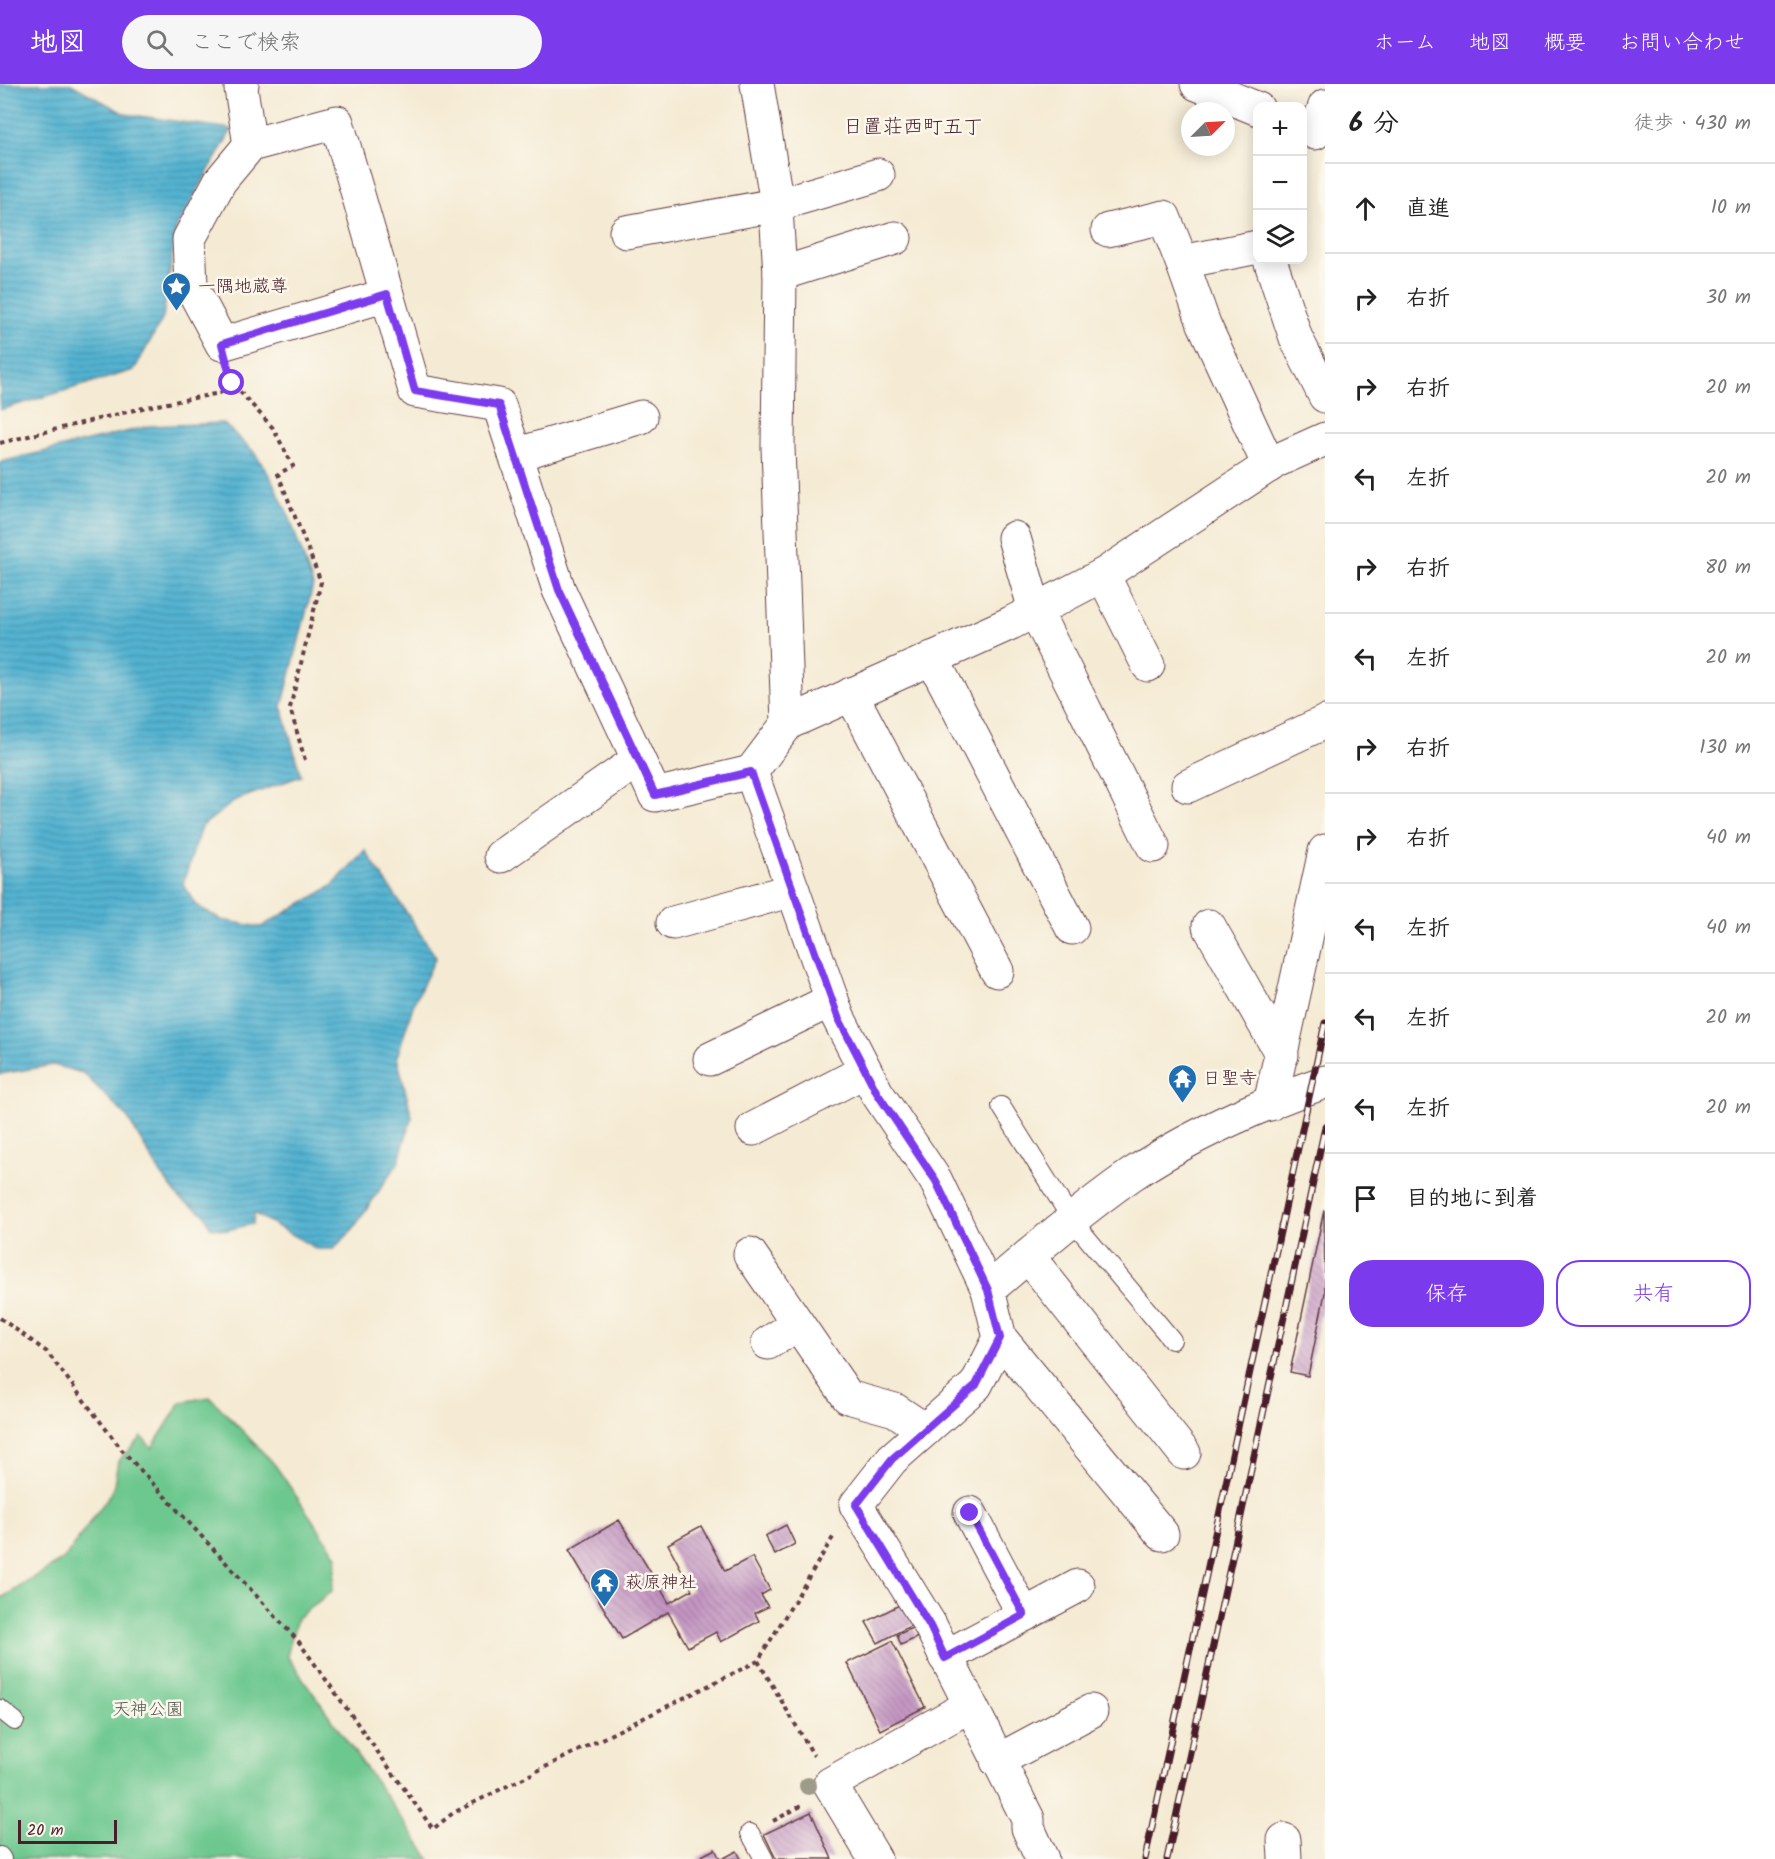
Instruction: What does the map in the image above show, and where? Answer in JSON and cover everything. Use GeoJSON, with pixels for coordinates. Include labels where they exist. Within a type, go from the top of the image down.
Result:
{"type":"FeatureCollection","features":[{"type":"Feature","properties":{"kind":"street"},"geometry":{"type":"LineString","coordinates":[[242,84],[250,145]]}},
{"type":"Feature","properties":{"kind":"street"},"geometry":{"type":"LineString","coordinates":[[757,84],[776,206],[780,274],[778,447],[788,723]]}},
{"type":"Feature","properties":{"kind":"street"},"geometry":{"type":"LineString","coordinates":[[1197,84],[1253,107]]}},
{"type":"Feature","properties":{"kind":"street"},"geometry":{"type":"LineString","coordinates":[[387,294],[222,344],[191,286],[189,239],[220,181],[250,145],[337,122],[387,294],[415,391],[499,405],[559,590],[655,795],[751,772],[788,723],[1035,610],[1102,574],[1269,466],[1325,439]]}},
{"type":"Feature","properties":{"kind":"street"},"geometry":{"type":"LineString","coordinates":[[626,232],[776,206],[878,175]]}},
{"type":"Feature","properties":{"kind":"street"},"geometry":{"type":"LineString","coordinates":[[1108,230],[1164,217],[1204,324],[1269,466]]}},
{"type":"Feature","properties":{"kind":"street"},"geometry":{"type":"LineString","coordinates":[[780,274],[895,238]]}},
{"type":"Feature","properties":{"kind":"street"},"geometry":{"type":"LineString","coordinates":[[1182,262],[1253,248]]}},
{"type":"Feature","properties":{"kind":"street"},"geometry":{"type":"LineString","coordinates":[[1271,264],[1296,338],[1325,396]]}},
{"type":"Feature","properties":{"kind":"street"},"geometry":{"type":"LineString","coordinates":[[515,455],[641,417]]}},
{"type":"Feature","properties":{"kind":"street"},"geometry":{"type":"LineString","coordinates":[[1014,538],[1035,610],[1153,846]]}},
{"type":"Feature","properties":{"kind":"street"},"geometry":{"type":"LineString","coordinates":[[1102,574],[1148,665]]}},
{"type":"Feature","properties":{"kind":"street"},"geometry":{"type":"LineString","coordinates":[[932,658],[1072,928]]}},
{"type":"Feature","properties":{"kind":"street"},"geometry":{"type":"LineString","coordinates":[[851,694],[997,971]]}},
{"type":"Feature","properties":{"kind":"street"},"geometry":{"type":"LineString","coordinates":[[1188,786],[1325,722]]}},
{"type":"Feature","properties":{"kind":"street"},"geometry":{"type":"LineString","coordinates":[[501,856],[638,760]]}},
{"type":"Feature","properties":{"kind":"street"},"geometry":{"type":"LineString","coordinates":[[751,772],[832,1000],[877,1093],[936,1181],[988,1290],[1000,1338],[1162,1534]]}},
{"type":"Feature","properties":{"kind":"street"},"geometry":{"type":"LineString","coordinates":[[1270,1104],[1325,851]]}},
{"type":"Feature","properties":{"kind":"street"},"geometry":{"type":"LineString","coordinates":[[673,923],[793,890]]}},
{"type":"Feature","properties":{"kind":"street"},"geometry":{"type":"LineString","coordinates":[[1209,926],[1282,1055]]}},
{"type":"Feature","properties":{"kind":"street"},"geometry":{"type":"LineString","coordinates":[[710,1059],[832,1000]]}},
{"type":"Feature","properties":{"kind":"street"},"geometry":{"type":"LineString","coordinates":[[753,1129],[865,1071]]}},
{"type":"Feature","properties":{"kind":"street"},"geometry":{"type":"LineString","coordinates":[[988,1290],[1072,1220],[1132,1175],[1181,1146],[1270,1104],[1325,1083]]}},
{"type":"Feature","properties":{"kind":"street"},"geometry":{"type":"LineString","coordinates":[[750,1254],[796,1325],[848,1397],[895,1410],[925,1430]]}},
{"type":"Feature","properties":{"kind":"street"},"geometry":{"type":"LineString","coordinates":[[1028,1256],[1184,1453]]}},
{"type":"Feature","properties":{"kind":"street"},"geometry":{"type":"LineString","coordinates":[[768,1343],[796,1325]]}},
{"type":"Feature","properties":{"kind":"street"},"geometry":{"type":"LineString","coordinates":[[1000,1338],[976,1385],[892,1459],[856,1505],[930,1626],[1028,1819],[1028,1828],[1042,1859]]}},
{"type":"Feature","properties":{"kind":"street"},"geometry":{"type":"LineString","coordinates":[[970,1513],[1024,1615]]}},
{"type":"Feature","properties":{"kind":"street"},"geometry":{"type":"LineString","coordinates":[[945,1658],[1078,1586]]}},
{"type":"Feature","properties":{"kind":"street"},"geometry":{"type":"LineString","coordinates":[[874,1859],[832,1787],[969,1706]]}},
{"type":"Feature","properties":{"kind":"street"},"geometry":{"type":"LineString","coordinates":[[997,1761],[1091,1711]]}},
{"type":"Feature","properties":{"kind":"lane"},"geometry":{"type":"LineString","coordinates":[[1001,1106],[1072,1220],[1172,1340]]}},
{"type":"Feature","properties":{"kind":"lane"},"geometry":{"type":"LineString","coordinates":[[0,1709],[15,1721]]}},
{"type":"Feature","properties":{"kind":"lane"},"geometry":{"type":"LineString","coordinates":[[750,1833],[764,1859]]}},
{"type":"Feature","properties":{"kind":"path"},"geometry":{"type":"LineString","coordinates":[[222,344],[232,383],[273,428],[293,466],[278,474],[321,582],[290,708],[305,760]]}},
{"type":"Feature","properties":{"kind":"path"},"geometry":{"type":"LineString","coordinates":[[0,443],[147,407],[220,393],[232,383]]}},
{"type":"Feature","properties":{"kind":"path"},"geometry":{"type":"LineString","coordinates":[[0,1318],[47,1352],[122,1450],[299,1642],[433,1829],[453,1813],[758,1661],[856,1505]]}},
{"type":"Feature","properties":{"kind":"path"},"geometry":{"type":"LineString","coordinates":[[750,1833],[832,1787],[758,1661]]}},
{"type":"Feature","properties":{"kind":"green space","name":"天神公園"},"geometry":{"type":"Polygon","coordinates":[[[210,1397],[275,1465],[337,1556],[332,1591],[297,1618],[287,1656],[430,1859],[0,1859],[0,1599],[64,1559],[113,1490],[118,1461],[142,1437],[152,1448],[181,1402],[210,1397]]]}},
{"type":"Feature","properties":{"kind":"water"},"geometry":{"type":"Polygon","coordinates":[[[0,84],[71,84],[125,114],[232,129],[176,229],[163,318],[134,370],[0,410],[0,84]]]}},
{"type":"Feature","properties":{"kind":"water"},"geometry":{"type":"Polygon","coordinates":[[[223,423],[253,451],[270,476],[289,516],[313,585],[282,707],[301,776],[236,800],[201,827],[183,884],[196,905],[221,920],[261,927],[332,886],[365,850],[436,957],[414,1003],[397,1057],[412,1117],[398,1163],[353,1229],[334,1249],[317,1249],[254,1213],[253,1224],[227,1230],[210,1227],[205,1214],[181,1200],[159,1171],[127,1117],[83,1073],[53,1065],[0,1074],[0,462],[150,426],[223,423]]]}},
{"type":"Feature","properties":{"kind":"building"},"geometry":{"type":"Polygon","coordinates":[[[1324,1210],[1325,1293],[1308,1376],[1290,1372],[1324,1210]]]}},
{"type":"Feature","properties":{"kind":"building"},"geometry":{"type":"Polygon","coordinates":[[[619,1520],[669,1603],[692,1590],[668,1544],[701,1526],[725,1571],[752,1557],[770,1590],[761,1595],[768,1607],[755,1613],[759,1621],[721,1642],[716,1632],[688,1647],[668,1612],[622,1639],[569,1550],[619,1520]]]}},
{"type":"Feature","properties":{"kind":"building"},"geometry":{"type":"Polygon","coordinates":[[[786,1525],[795,1544],[775,1555],[765,1536],[786,1525]]]}},
{"type":"Feature","properties":{"kind":"building"},"geometry":{"type":"Polygon","coordinates":[[[905,1602],[916,1623],[878,1643],[866,1622],[905,1602]]]}},
{"type":"Feature","properties":{"kind":"building"},"geometry":{"type":"Polygon","coordinates":[[[914,1627],[918,1637],[901,1645],[897,1635],[914,1627]]]}},
{"type":"Feature","properties":{"kind":"building"},"geometry":{"type":"Polygon","coordinates":[[[892,1641],[925,1707],[880,1730],[847,1663],[892,1641]]]}},
{"type":"Feature","properties":{"kind":"building"},"geometry":{"type":"Polygon","coordinates":[[[811,1812],[832,1859],[776,1859],[764,1834],[811,1812]]]}},
{"type":"Feature","properties":{"kind":"building"},"geometry":{"type":"Polygon","coordinates":[[[715,1849],[720,1859],[696,1859],[715,1849]]]}},
{"type":"Feature","properties":{"kind":"building"},"geometry":{"type":"Polygon","coordinates":[[[737,1851],[741,1859],[722,1859],[737,1851]]]}},
{"type":"Feature","properties":{"kind":"railway"},"geometry":{"type":"LineString","coordinates":[[1145,1859],[1325,1023]]}},
{"type":"Feature","properties":{"kind":"railway"},"geometry":{"type":"LineString","coordinates":[[1167,1859],[1325,1127]]}},
{"type":"Feature","properties":{"kind":"place","name":"一隅地蔵尊"},"geometry":{"type":"Point","coordinates":[177,312]}},
{"type":"Feature","properties":{"kind":"place","name":"日聖寺"},"geometry":{"type":"Point","coordinates":[1182,1104]}},
{"type":"Feature","properties":{"kind":"place","name":"萩原神社"},"geometry":{"type":"Point","coordinates":[604,1608]}},
{"type":"Feature","properties":{"kind":"district","name":"日置荘西町五丁"},"geometry":{"type":"Point","coordinates":[913,126]}},
{"type":"Feature","properties":{"kind":"route"},"geometry":{"type":"LineString","coordinates":[[232,383],[222,344],[387,294],[415,391],[499,405],[559,590],[655,795],[751,772],[838,1017],[877,1093],[936,1181],[988,1290],[1000,1338],[976,1385],[892,1459],[856,1505],[930,1626],[945,1658],[1024,1615],[970,1513]]}}]}
